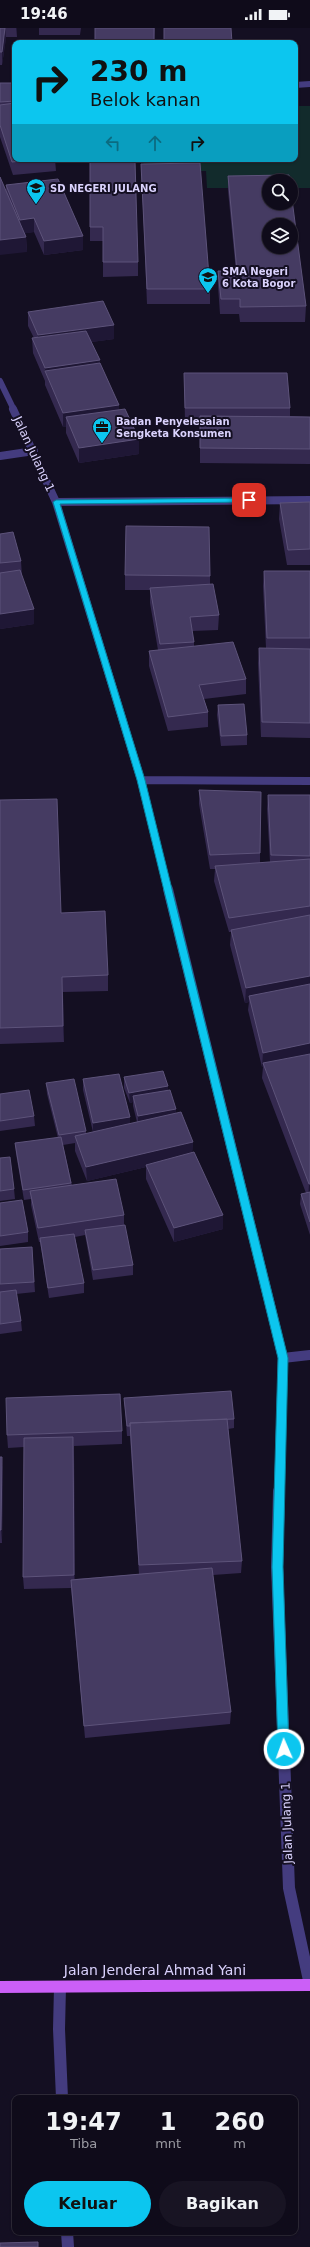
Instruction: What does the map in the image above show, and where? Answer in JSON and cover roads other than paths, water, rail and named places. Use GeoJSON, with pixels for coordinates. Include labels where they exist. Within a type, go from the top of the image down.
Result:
{"type":"FeatureCollection","features":[{"type":"Feature","properties":{"kind":"main road","name":"Jalan Jenderal Ahmad Yani"},"geometry":{"type":"LineString","coordinates":[[0,1987],[310,1985]]}},
{"type":"Feature","properties":{"kind":"street"},"geometry":{"type":"LineString","coordinates":[[298,85],[310,84]]}},
{"type":"Feature","properties":{"kind":"street","name":"Jalan Julang 1"},"geometry":{"type":"LineString","coordinates":[[0,381],[34,451],[56,502],[141,780],[283,1358],[278,1567],[286,1802],[290,1888],[310,1985]]}},
{"type":"Feature","properties":{"kind":"street"},"geometry":{"type":"LineString","coordinates":[[0,456],[34,451]]}},
{"type":"Feature","properties":{"kind":"street"},"geometry":{"type":"LineString","coordinates":[[56,502],[310,500]]}},
{"type":"Feature","properties":{"kind":"street"},"geometry":{"type":"LineString","coordinates":[[141,780],[310,781]]}},
{"type":"Feature","properties":{"kind":"street"},"geometry":{"type":"LineString","coordinates":[[283,1358],[310,1355]]}},
{"type":"Feature","properties":{"kind":"street"},"geometry":{"type":"LineString","coordinates":[[60,1987],[59,2029],[62,2095]]}},
{"type":"Feature","properties":{"kind":"street"},"geometry":{"type":"LineString","coordinates":[[67,2235],[68,2247]]}},
{"type":"Feature","properties":{"kind":"place","name":"SD NEGERI JULANG"},"geometry":{"type":"Point","coordinates":[36,205]}},
{"type":"Feature","properties":{"kind":"place","name":"SMA Negeri 6 Kota Bogor"},"geometry":{"type":"Point","coordinates":[208,294]}},
{"type":"Feature","properties":{"kind":"place","name":"Badan Penyelesaian Sengketa Konsumen"},"geometry":{"type":"Point","coordinates":[102,444]}}]}
